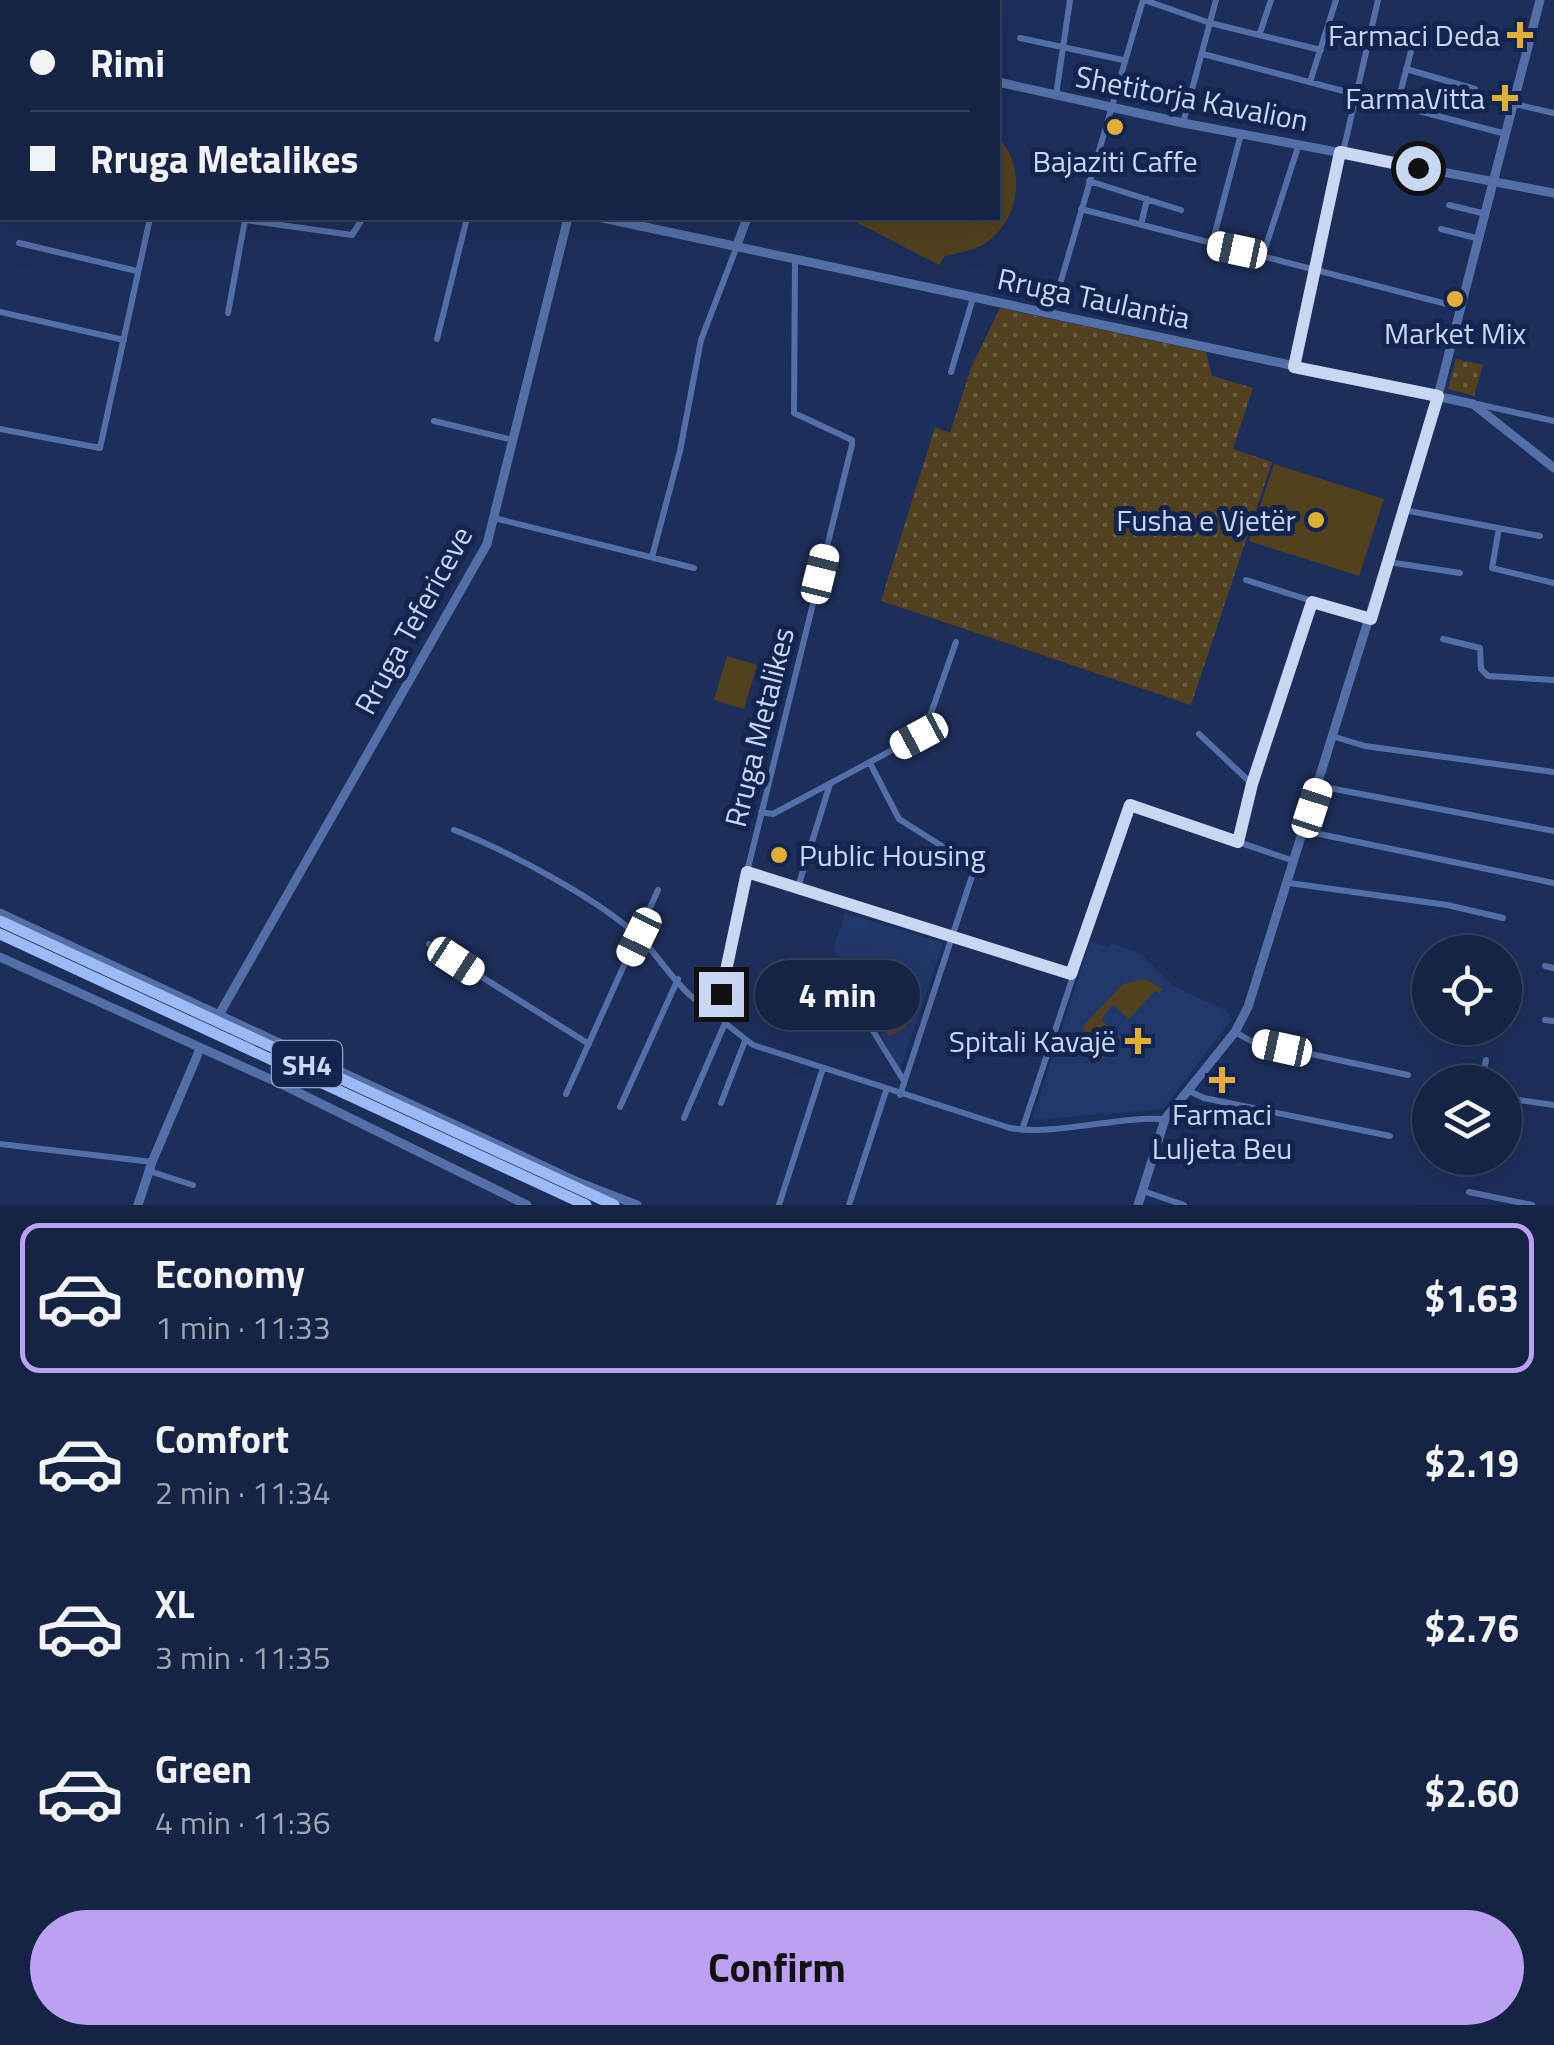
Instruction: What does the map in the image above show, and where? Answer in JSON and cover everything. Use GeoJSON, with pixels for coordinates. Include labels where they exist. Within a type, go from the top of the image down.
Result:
{"type":"FeatureCollection","features":[{"type":"Feature","properties":{"kind":"highway","name":"SH4"},"geometry":{"type":"LineString","coordinates":[[0,921],[614,1205]]}},
{"type":"Feature","properties":{"kind":"highway","name":"SH4"},"geometry":{"type":"LineString","coordinates":[[0,934],[586,1205]]}},
{"type":"Feature","properties":{"kind":"highway"},"geometry":{"type":"LineString","coordinates":[[99,960],[144,988]]}},
{"type":"Feature","properties":{"kind":"street"},"geometry":{"type":"LineString","coordinates":[[1056,96],[1070,0]]}},
{"type":"Feature","properties":{"kind":"street"},"geometry":{"type":"LineString","coordinates":[[1051,316],[1123,60],[1144,0],[1210,24],[1321,50]]}},
{"type":"Feature","properties":{"kind":"street"},"geometry":{"type":"LineString","coordinates":[[1184,123],[1216,0]]}},
{"type":"Feature","properties":{"kind":"street"},"geometry":{"type":"LineString","coordinates":[[1260,33],[1271,0]]}},
{"type":"Feature","properties":{"kind":"street"},"geometry":{"type":"LineString","coordinates":[[1310,82],[1336,0]]}},
{"type":"Feature","properties":{"kind":"street"},"geometry":{"type":"LineString","coordinates":[[1294,367],[1340,152],[1378,0]]}},
{"type":"Feature","properties":{"kind":"street"},"geometry":{"type":"LineString","coordinates":[[1138,1205],[1165,1119],[1235,1032],[1248,1007],[1335,738],[1438,396],[1540,0]]}},
{"type":"Feature","properties":{"kind":"street"},"geometry":{"type":"LineString","coordinates":[[1397,105],[1415,36]]}},
{"type":"Feature","properties":{"kind":"street"},"geometry":{"type":"LineString","coordinates":[[1020,38],[1123,60]]}},
{"type":"Feature","properties":{"kind":"street"},"geometry":{"type":"LineString","coordinates":[[1202,54],[1507,134]]}},
{"type":"Feature","properties":{"kind":"street"},"geometry":{"type":"LineString","coordinates":[[1406,68],[1475,89]]}},
{"type":"Feature","properties":{"kind":"street","name":"Shetitorja Kavalion"},"geometry":{"type":"LineString","coordinates":[[1000,82],[1184,123],[1554,193]]}},
{"type":"Feature","properties":{"kind":"street"},"geometry":{"type":"LineString","coordinates":[[1514,104],[1554,113]]}},
{"type":"Feature","properties":{"kind":"street"},"geometry":{"type":"LineString","coordinates":[[1212,244],[1241,134]]}},
{"type":"Feature","properties":{"kind":"street"},"geometry":{"type":"LineString","coordinates":[[1263,255],[1299,144]]}},
{"type":"Feature","properties":{"kind":"street"},"geometry":{"type":"LineString","coordinates":[[1089,180],[1181,210]]}},
{"type":"Feature","properties":{"kind":"street"},"geometry":{"type":"LineString","coordinates":[[1141,225],[1147,198]]}},
{"type":"Feature","properties":{"kind":"street"},"geometry":{"type":"LineString","coordinates":[[1450,205],[1487,214]]}},
{"type":"Feature","properties":{"kind":"street"},"geometry":{"type":"LineString","coordinates":[[1081,208],[1463,308]]}},
{"type":"Feature","properties":{"kind":"street"},"geometry":{"type":"LineString","coordinates":[[0,429],[100,448],[150,220]]}},
{"type":"Feature","properties":{"kind":"street"},"geometry":{"type":"LineString","coordinates":[[228,313],[244,220],[352,236],[362,220]]}},
{"type":"Feature","properties":{"kind":"street"},"geometry":{"type":"LineString","coordinates":[[437,339],[467,220]]}},
{"type":"Feature","properties":{"kind":"street","name":"Rruga Tefericeve"},"geometry":{"type":"LineString","coordinates":[[220,1014],[482,557],[568,220]]}},
{"type":"Feature","properties":{"kind":"street","name":"Rruga Taulantia"},"geometry":{"type":"LineString","coordinates":[[613,220],[1474,404],[1554,468]]}},
{"type":"Feature","properties":{"kind":"street"},"geometry":{"type":"LineString","coordinates":[[652,557],[678,464],[701,340],[746,220]]}},
{"type":"Feature","properties":{"kind":"street"},"geometry":{"type":"LineString","coordinates":[[1441,229],[1481,239]]}},
{"type":"Feature","properties":{"kind":"street"},"geometry":{"type":"LineString","coordinates":[[19,244],[137,272]]}},
{"type":"Feature","properties":{"kind":"street","name":"Rruga Metalikes"},"geometry":{"type":"LineString","coordinates":[[725,1023],[721,1010],[747,872],[852,445],[852,440],[794,413],[796,259]]}},
{"type":"Feature","properties":{"kind":"street"},"geometry":{"type":"LineString","coordinates":[[951,372],[973,298]]}},
{"type":"Feature","properties":{"kind":"street"},"geometry":{"type":"LineString","coordinates":[[0,312],[124,340]]}},
{"type":"Feature","properties":{"kind":"street"},"geometry":{"type":"LineString","coordinates":[[1474,404],[1554,421]]}},
{"type":"Feature","properties":{"kind":"street"},"geometry":{"type":"LineString","coordinates":[[434,421],[514,440]]}},
{"type":"Feature","properties":{"kind":"street"},"geometry":{"type":"LineString","coordinates":[[1404,510],[1540,536]]}},
{"type":"Feature","properties":{"kind":"street"},"geometry":{"type":"LineString","coordinates":[[493,518],[694,568]]}},
{"type":"Feature","properties":{"kind":"street"},"geometry":{"type":"LineString","coordinates":[[1499,528],[1492,568],[1554,582]]}},
{"type":"Feature","properties":{"kind":"street"},"geometry":{"type":"LineString","coordinates":[[1388,562],[1460,573]]}},
{"type":"Feature","properties":{"kind":"street"},"geometry":{"type":"LineString","coordinates":[[1246,580],[1371,619]]}},
{"type":"Feature","properties":{"kind":"street"},"geometry":{"type":"LineString","coordinates":[[1238,842],[1252,784],[1312,602]]}},
{"type":"Feature","properties":{"kind":"street"},"geometry":{"type":"LineString","coordinates":[[1443,639],[1480,648],[1481,669],[1488,676],[1554,680]]}},
{"type":"Feature","properties":{"kind":"street"},"geometry":{"type":"LineString","coordinates":[[761,812],[774,814],[926,730],[956,642]]}},
{"type":"Feature","properties":{"kind":"street"},"geometry":{"type":"LineString","coordinates":[[1199,734],[1252,784]]}},
{"type":"Feature","properties":{"kind":"street"},"geometry":{"type":"LineString","coordinates":[[1335,738],[1364,746],[1554,772]]}},
{"type":"Feature","properties":{"kind":"street"},"geometry":{"type":"LineString","coordinates":[[870,763],[899,819],[974,867],[900,1095]]}},
{"type":"Feature","properties":{"kind":"street"},"geometry":{"type":"LineString","coordinates":[[798,887],[830,784]]}},
{"type":"Feature","properties":{"kind":"street"},"geometry":{"type":"LineString","coordinates":[[1319,786],[1554,831]]}},
{"type":"Feature","properties":{"kind":"street"},"geometry":{"type":"LineString","coordinates":[[1022,1130],[1130,805],[1295,862]]}},
{"type":"Feature","properties":{"kind":"street"},"geometry":{"type":"LineString","coordinates":[[454,830],[513,856],[639,937],[702,1006],[721,1010]]}},
{"type":"Feature","properties":{"kind":"street"},"geometry":{"type":"LineString","coordinates":[[1305,831],[1554,884]]}},
{"type":"Feature","properties":{"kind":"street"},"geometry":{"type":"LineString","coordinates":[[747,872],[1071,974]]}},
{"type":"Feature","properties":{"kind":"street"},"geometry":{"type":"LineString","coordinates":[[1289,883],[1447,904],[1503,918]]}},
{"type":"Feature","properties":{"kind":"street"},"geometry":{"type":"LineString","coordinates":[[566,1094],[658,890]]}},
{"type":"Feature","properties":{"kind":"street"},"geometry":{"type":"LineString","coordinates":[[0,913],[563,1175],[637,1205]]}},
{"type":"Feature","properties":{"kind":"street"},"geometry":{"type":"LineString","coordinates":[[429,944],[589,1044]]}},
{"type":"Feature","properties":{"kind":"street"},"geometry":{"type":"LineString","coordinates":[[0,957],[527,1205]]}},
{"type":"Feature","properties":{"kind":"street"},"geometry":{"type":"LineString","coordinates":[[620,1107],[678,980]]}},
{"type":"Feature","properties":{"kind":"street"},"geometry":{"type":"LineString","coordinates":[[862,1013],[904,1082]]}},
{"type":"Feature","properties":{"kind":"street"},"geometry":{"type":"LineString","coordinates":[[684,1118],[725,1023],[745,1041],[886,1091],[1022,1130],[1119,1118],[1165,1119]]}},
{"type":"Feature","properties":{"kind":"street"},"geometry":{"type":"LineString","coordinates":[[1235,1032],[1250,1041],[1408,1075]]}},
{"type":"Feature","properties":{"kind":"street"},"geometry":{"type":"LineString","coordinates":[[721,1102],[745,1041]]}},
{"type":"Feature","properties":{"kind":"street"},"geometry":{"type":"LineString","coordinates":[[138,1205],[150,1166],[200,1049]]}},
{"type":"Feature","properties":{"kind":"street"},"geometry":{"type":"LineString","coordinates":[[1485,1065],[1486,1060]]}},
{"type":"Feature","properties":{"kind":"street"},"geometry":{"type":"LineString","coordinates":[[779,1205],[823,1068]]}},
{"type":"Feature","properties":{"kind":"street"},"geometry":{"type":"LineString","coordinates":[[1187,1090],[1204,1098],[1390,1136]]}},
{"type":"Feature","properties":{"kind":"street"},"geometry":{"type":"LineString","coordinates":[[849,1205],[886,1091]]}},
{"type":"Feature","properties":{"kind":"street"},"geometry":{"type":"LineString","coordinates":[[1522,1100],[1554,1105]]}},
{"type":"Feature","properties":{"kind":"street"},"geometry":{"type":"LineString","coordinates":[[0,1144],[150,1166],[194,1185]]}},
{"type":"Feature","properties":{"kind":"street"},"geometry":{"type":"LineString","coordinates":[[1142,1191],[1184,1205]]}},
{"type":"Feature","properties":{"kind":"street"},"geometry":{"type":"LineString","coordinates":[[1469,1192],[1532,1205]]}},
{"type":"Feature","properties":{"kind":"shaded area"},"geometry":{"type":"Polygon","coordinates":[[[1000,140],[1013,163],[1016,178],[1016,193],[1006,221],[984,244],[945,256],[939,265],[852,220],[1000,220],[1000,140]]]}},
{"type":"Feature","properties":{"kind":"shaded area"},"geometry":{"type":"Polygon","coordinates":[[[1000,308],[1206,352],[1212,376],[1253,388],[1233,449],[1272,462],[1191,705],[881,601],[935,427],[950,433],[971,368],[1000,308]]]}},
{"type":"Feature","properties":{"kind":"shaded area"},"geometry":{"type":"Polygon","coordinates":[[[1456,359],[1483,365],[1474,396],[1448,389],[1456,359]]]}},
{"type":"Feature","properties":{"kind":"shaded area","name":"Fusha e Vjetër"},"geometry":{"type":"Polygon","coordinates":[[[1274,464],[1384,499],[1359,576],[1249,541],[1274,464]]]}},
{"type":"Feature","properties":{"kind":"shaded area"},"geometry":{"type":"Polygon","coordinates":[[[727,656],[757,665],[744,709],[714,700],[727,656]]]}},
{"type":"Feature","properties":{"kind":"shaded area"},"geometry":{"type":"Polygon","coordinates":[[[845,913],[943,943],[900,1071],[844,960],[833,951],[845,913]]]}},
{"type":"Feature","properties":{"kind":"shaded area","name":"Spitali Kavajë"},"geometry":{"type":"Polygon","coordinates":[[[1090,942],[1108,947],[1112,943],[1143,955],[1173,986],[1227,1011],[1232,1019],[1163,1109],[1032,1120],[1090,942]]]}},
{"type":"Feature","properties":{"kind":"shaded area"},"geometry":{"type":"Polygon","coordinates":[[[1145,979],[1163,989],[1155,991],[1129,1019],[1113,1005],[1101,1019],[1121,1038],[1101,1061],[1088,1049],[1095,1040],[1081,1028],[1123,984],[1145,979]]]}},
{"type":"Feature","properties":{"kind":"shaded area"},"geometry":{"type":"Polygon","coordinates":[[[892,996],[907,1027],[889,1036],[873,1005],[892,996]]]}},
{"type":"Feature","properties":{"kind":"place","name":"Farmaci Deda"},"geometry":{"type":"Point","coordinates":[1520,35]}},
{"type":"Feature","properties":{"kind":"place","name":"FarmaVitta"},"geometry":{"type":"Point","coordinates":[1505,98]}},
{"type":"Feature","properties":{"kind":"place","name":"Bajaziti Caffe"},"geometry":{"type":"Point","coordinates":[1115,127]}},
{"type":"Feature","properties":{"kind":"place","name":"Market Mix"},"geometry":{"type":"Point","coordinates":[1455,299]}},
{"type":"Feature","properties":{"kind":"place","name":"Fusha e Vjetër"},"geometry":{"type":"Point","coordinates":[1316,520]}},
{"type":"Feature","properties":{"kind":"place","name":"Public Housing"},"geometry":{"type":"Point","coordinates":[779,855]}},
{"type":"Feature","properties":{"kind":"place","name":"Spitali Kavajë"},"geometry":{"type":"Point","coordinates":[1138,1041]}},
{"type":"Feature","properties":{"kind":"place","name":"Farmaci Luljeta Beu"},"geometry":{"type":"Point","coordinates":[1222,1080]}},
{"type":"Feature","properties":{"kind":"route"},"geometry":{"type":"LineString","coordinates":[[721,994],[747,872],[1071,974],[1130,805],[1238,842],[1252,784],[1275,724],[1312,602],[1371,619],[1438,396],[1294,367],[1340,152],[1418,168]]}}]}
